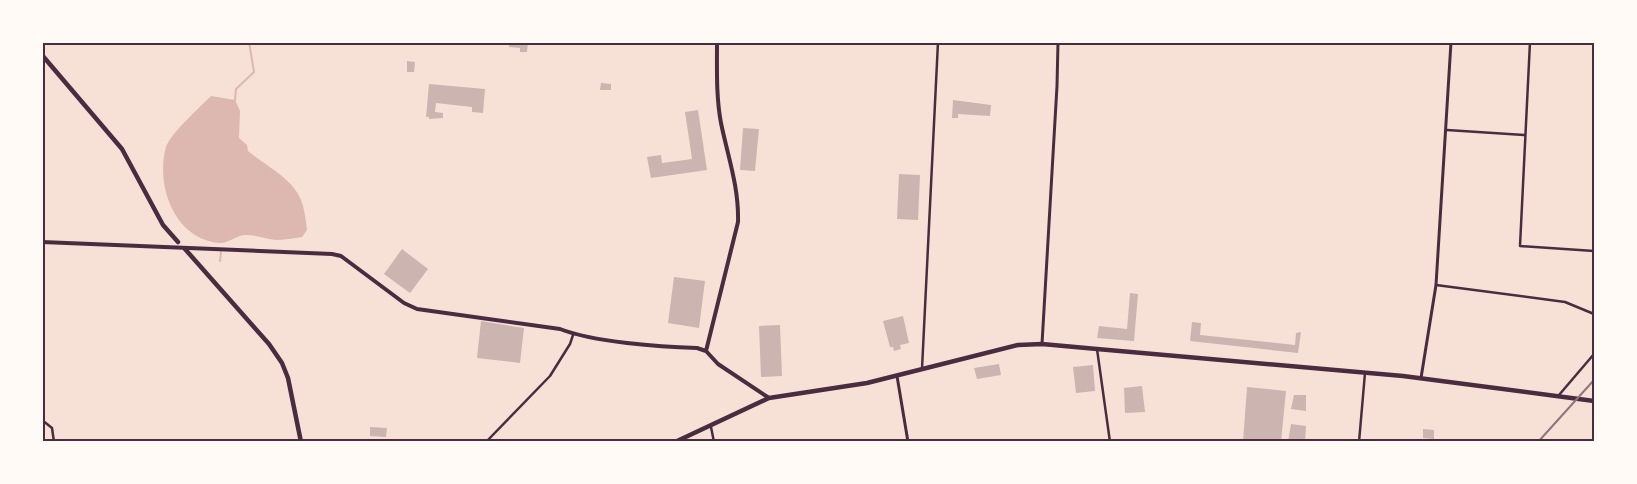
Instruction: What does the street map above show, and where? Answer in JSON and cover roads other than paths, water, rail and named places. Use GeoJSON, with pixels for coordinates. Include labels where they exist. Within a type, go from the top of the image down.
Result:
{"type":"FeatureCollection","features":[{"type":"Feature","properties":{"kind":"main road"},"geometry":{"type":"LineString","coordinates":[[706,351],[738,222],[739,202],[718,103],[718,42]]}},
{"type":"Feature","properties":{"kind":"main road"},"geometry":{"type":"LineString","coordinates":[[43,57],[122,149],[163,225],[269,344],[282,363],[288,378],[301,442]]}},
{"type":"Feature","properties":{"kind":"main road"},"geometry":{"type":"LineString","coordinates":[[42,242],[332,254],[341,256],[404,302],[417,309],[560,329],[573,334],[706,351],[718,364],[769,398]]}},
{"type":"Feature","properties":{"kind":"main road"},"geometry":{"type":"LineString","coordinates":[[675,442],[769,398],[867,383],[1018,345],[1042,344],[1421,378],[1594,401]]}},
{"type":"Feature","properties":{"kind":"street"},"geometry":{"type":"LineString","coordinates":[[922,369],[938,42]]}},
{"type":"Feature","properties":{"kind":"street"},"geometry":{"type":"LineString","coordinates":[[1042,344],[1055,130],[1058,42]]}},
{"type":"Feature","properties":{"kind":"street"},"geometry":{"type":"LineString","coordinates":[[1421,378],[1436,284],[1451,42]]}},
{"type":"Feature","properties":{"kind":"street"},"geometry":{"type":"LineString","coordinates":[[1530,42],[1520,246],[1594,251]]}},
{"type":"Feature","properties":{"kind":"street"},"geometry":{"type":"LineString","coordinates":[[1447,130],[1524,135]]}},
{"type":"Feature","properties":{"kind":"street"},"geometry":{"type":"LineString","coordinates":[[1436,284],[1565,302],[1594,314]]}},
{"type":"Feature","properties":{"kind":"street"},"geometry":{"type":"LineString","coordinates":[[486,442],[550,376],[570,344],[573,334]]}},
{"type":"Feature","properties":{"kind":"street"},"geometry":{"type":"LineString","coordinates":[[1097,349],[1110,442]]}},
{"type":"Feature","properties":{"kind":"street"},"geometry":{"type":"LineString","coordinates":[[1560,395],[1594,354]]}},
{"type":"Feature","properties":{"kind":"street"},"geometry":{"type":"LineString","coordinates":[[1358,442],[1365,373]]}},
{"type":"Feature","properties":{"kind":"street"},"geometry":{"type":"LineString","coordinates":[[897,376],[908,442]]}},
{"type":"Feature","properties":{"kind":"street"},"geometry":{"type":"LineString","coordinates":[[42,420],[52,428],[54,442]]}},
{"type":"Feature","properties":{"kind":"street"},"geometry":{"type":"LineString","coordinates":[[710,425],[714,442]]}},
{"type":"Feature","properties":{"kind":"waterway"},"geometry":{"type":"LineString","coordinates":[[235,100],[236,89],[254,72],[249,42]]}},
{"type":"Feature","properties":{"kind":"waterway"},"geometry":{"type":"LineString","coordinates":[[220,261],[221,252]]}},
{"type":"Feature","properties":{"kind":"railway"},"geometry":{"type":"LineString","coordinates":[[1538,442],[1594,380]]}}]}
